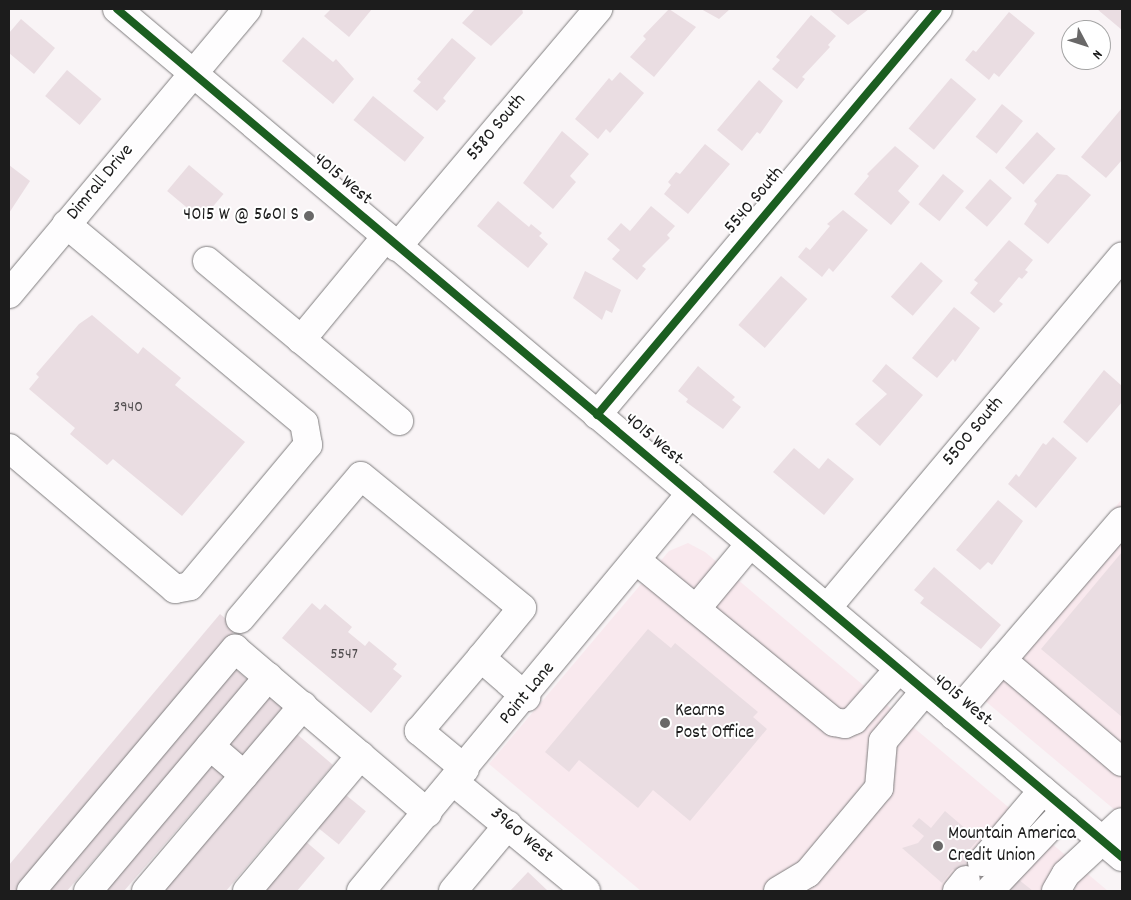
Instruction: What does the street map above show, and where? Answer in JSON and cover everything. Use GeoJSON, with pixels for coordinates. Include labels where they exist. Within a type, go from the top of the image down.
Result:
{"type":"FeatureCollection","features":[{"type":"Feature","properties":{"kind":"street","name":"4015 West"},"geometry":{"type":"LineString","coordinates":[[117,9],[1112,849]]}},
{"type":"Feature","properties":{"kind":"street","name":"Dimrall Drive"},"geometry":{"type":"LineString","coordinates":[[9,294],[247,9]]}},
{"type":"Feature","properties":{"kind":"street","name":"5580 South"},"geometry":{"type":"LineString","coordinates":[[301,340],[391,242],[598,9]]}},
{"type":"Feature","properties":{"kind":"street","name":"5540 South"},"geometry":{"type":"LineString","coordinates":[[597,415],[938,9]]}},
{"type":"Feature","properties":{"kind":"street"},"geometry":{"type":"LineString","coordinates":[[9,448],[175,589],[190,586],[308,445],[304,423],[66,224]]}},
{"type":"Feature","properties":{"kind":"street","name":"5500 South"},"geometry":{"type":"LineString","coordinates":[[827,608],[1122,256]]}},
{"type":"Feature","properties":{"kind":"street"},"geometry":{"type":"LineString","coordinates":[[207,261],[399,421]]}},
{"type":"Feature","properties":{"kind":"street"},"geometry":{"type":"LineString","coordinates":[[240,619],[361,476],[522,608],[481,658],[526,696]]}},
{"type":"Feature","properties":{"kind":"street","name":"Point Lane"},"geometry":{"type":"LineString","coordinates":[[361,891],[460,776],[691,493]]}},
{"type":"Feature","properties":{"kind":"street"},"geometry":{"type":"LineString","coordinates":[[954,716],[1122,521]]}},
{"type":"Feature","properties":{"kind":"street"},"geometry":{"type":"LineString","coordinates":[[696,609],[750,544]]}},
{"type":"Feature","properties":{"kind":"street"},"geometry":{"type":"LineString","coordinates":[[636,560],[834,722],[845,724],[854,720],[899,669]]}},
{"type":"Feature","properties":{"kind":"street"},"geometry":{"type":"LineString","coordinates":[[31,891],[235,649],[428,813]]}},
{"type":"Feature","properties":{"kind":"street","name":"3960 West"},"geometry":{"type":"LineString","coordinates":[[481,658],[420,732],[508,825],[586,891]]}},
{"type":"Feature","properties":{"kind":"street"},"geometry":{"type":"LineString","coordinates":[[1002,660],[1122,762]]}},
{"type":"Feature","properties":{"kind":"street"},"geometry":{"type":"LineString","coordinates":[[88,891],[268,677]]}},
{"type":"Feature","properties":{"kind":"street"},"geometry":{"type":"LineString","coordinates":[[778,891],[806,882],[879,788],[883,741],[925,691]]}},
{"type":"Feature","properties":{"kind":"street"},"geometry":{"type":"LineString","coordinates":[[146,891],[303,706]]}},
{"type":"Feature","properties":{"kind":"street"},"geometry":{"type":"LineString","coordinates":[[210,746],[244,775]]}},
{"type":"Feature","properties":{"kind":"street"},"geometry":{"type":"LineString","coordinates":[[247,891],[360,755]]}},
{"type":"Feature","properties":{"kind":"street"},"geometry":{"type":"LineString","coordinates":[[973,881],[1043,790]]}},
{"type":"Feature","properties":{"kind":"street"},"geometry":{"type":"LineString","coordinates":[[973,881],[1066,810]]}},
{"type":"Feature","properties":{"kind":"street"},"geometry":{"type":"LineString","coordinates":[[1056,891],[1066,874],[1112,849],[1122,822]]}},
{"type":"Feature","properties":{"kind":"street"},"geometry":{"type":"LineString","coordinates":[[453,891],[508,825]]}},
{"type":"Feature","properties":{"kind":"shaded area"},"geometry":{"type":"Polygon","coordinates":[[[1122,499],[1122,816],[965,684],[1122,499]]]}},
{"type":"Feature","properties":{"kind":"shaded area"},"geometry":{"type":"Polygon","coordinates":[[[688,543],[705,552],[1108,891],[641,891],[489,764],[669,551],[688,543]]]}},
{"type":"Feature","properties":{"kind":"building"},"geometry":{"type":"Polygon","coordinates":[[[331,9],[372,9],[349,37],[324,16],[331,9]]]}},
{"type":"Feature","properties":{"kind":"building"},"geometry":{"type":"Polygon","coordinates":[[[475,9],[522,9],[523,13],[491,46],[462,23],[475,9]]]}},
{"type":"Feature","properties":{"kind":"building"},"geometry":{"type":"Polygon","coordinates":[[[669,9],[696,27],[654,77],[630,57],[646,39],[643,36],[669,9]]]}},
{"type":"Feature","properties":{"kind":"building"},"geometry":{"type":"Polygon","coordinates":[[[701,9],[730,9],[719,19],[701,9]]]}},
{"type":"Feature","properties":{"kind":"building"},"geometry":{"type":"Polygon","coordinates":[[[829,9],[869,9],[848,25],[829,9]]]}},
{"type":"Feature","properties":{"kind":"building"},"geometry":{"type":"Polygon","coordinates":[[[1097,9],[1122,9],[1122,30],[1097,9]]]}},
{"type":"Feature","properties":{"kind":"building"},"geometry":{"type":"Polygon","coordinates":[[[1009,12],[1035,33],[999,77],[994,73],[989,80],[965,60],[973,50],[976,52],[1009,12]]]}},
{"type":"Feature","properties":{"kind":"building"},"geometry":{"type":"Polygon","coordinates":[[[811,15],[836,36],[828,45],[830,47],[802,77],[805,79],[797,89],[772,69],[780,60],[776,57],[811,15]]]}},
{"type":"Feature","properties":{"kind":"building"},"geometry":{"type":"Polygon","coordinates":[[[21,19],[55,48],[34,74],[9,53],[9,33],[21,19]]]}},
{"type":"Feature","properties":{"kind":"building"},"geometry":{"type":"Polygon","coordinates":[[[303,37],[333,62],[336,59],[354,79],[333,104],[282,61],[303,37]]]}},
{"type":"Feature","properties":{"kind":"building"},"geometry":{"type":"Polygon","coordinates":[[[452,38],[476,58],[443,98],[446,101],[437,111],[413,91],[421,82],[417,79],[452,38]]]}},
{"type":"Feature","properties":{"kind":"building"},"geometry":{"type":"Polygon","coordinates":[[[67,70],[101,99],[80,125],[45,96],[67,70]]]}},
{"type":"Feature","properties":{"kind":"building"},"geometry":{"type":"Polygon","coordinates":[[[620,72],[644,93],[610,133],[606,129],[598,139],[575,119],[609,78],[612,81],[620,72]]]}},
{"type":"Feature","properties":{"kind":"building"},"geometry":{"type":"Polygon","coordinates":[[[951,78],[976,99],[934,150],[909,129],[951,78]]]}},
{"type":"Feature","properties":{"kind":"building"},"geometry":{"type":"Polygon","coordinates":[[[759,80],[783,101],[760,134],[757,132],[742,151],[717,130],[759,80]]]}},
{"type":"Feature","properties":{"kind":"building"},"geometry":{"type":"Polygon","coordinates":[[[373,96],[424,138],[405,162],[353,120],[373,96]]]}},
{"type":"Feature","properties":{"kind":"building"},"geometry":{"type":"Polygon","coordinates":[[[1002,104],[1023,121],[997,154],[976,137],[1002,104]]]}},
{"type":"Feature","properties":{"kind":"building"},"geometry":{"type":"Polygon","coordinates":[[[1122,108],[1122,160],[1106,178],[1081,157],[1122,108]]]}},
{"type":"Feature","properties":{"kind":"building"},"geometry":{"type":"Polygon","coordinates":[[[562,131],[589,154],[570,176],[576,182],[553,209],[523,183],[562,131]]]}},
{"type":"Feature","properties":{"kind":"building"},"geometry":{"type":"Polygon","coordinates":[[[1037,132],[1056,149],[1023,184],[1005,168],[1037,132]]]}},
{"type":"Feature","properties":{"kind":"building"},"geometry":{"type":"Polygon","coordinates":[[[705,144],[730,164],[688,214],[664,194],[671,185],[668,182],[676,172],[680,174],[705,144]]]}},
{"type":"Feature","properties":{"kind":"building"},"geometry":{"type":"Polygon","coordinates":[[[895,146],[919,166],[898,191],[910,202],[891,225],[854,194],[869,176],[867,174],[895,146]]]}},
{"type":"Feature","properties":{"kind":"building"},"geometry":{"type":"Polygon","coordinates":[[[9,165],[30,181],[9,213],[9,165]]]}},
{"type":"Feature","properties":{"kind":"building"},"geometry":{"type":"Polygon","coordinates":[[[189,165],[223,194],[202,220],[167,191],[189,165]]]}},
{"type":"Feature","properties":{"kind":"building"},"geometry":{"type":"Polygon","coordinates":[[[943,174],[964,191],[939,221],[918,204],[943,174]]]}},
{"type":"Feature","properties":{"kind":"building"},"geometry":{"type":"Polygon","coordinates":[[[1057,174],[1067,175],[1091,195],[1048,244],[1024,224],[1037,204],[1034,201],[1057,174]]]}},
{"type":"Feature","properties":{"kind":"building"},"geometry":{"type":"Polygon","coordinates":[[[990,179],[1012,198],[987,227],[965,208],[990,179]]]}},
{"type":"Feature","properties":{"kind":"building"},"geometry":{"type":"Polygon","coordinates":[[[498,201],[529,227],[531,224],[542,233],[539,236],[548,244],[528,268],[477,226],[498,201]]]}},
{"type":"Feature","properties":{"kind":"building"},"geometry":{"type":"Polygon","coordinates":[[[651,206],[675,226],[667,235],[670,238],[642,266],[646,269],[637,280],[612,259],[620,250],[607,239],[621,223],[630,231],[651,206]]]}},
{"type":"Feature","properties":{"kind":"building"},"geometry":{"type":"Polygon","coordinates":[[[843,210],[868,230],[833,272],[829,268],[822,277],[798,257],[806,247],[810,250],[830,226],[827,224],[843,210]]]}},
{"type":"Feature","properties":{"kind":"building"},"geometry":{"type":"Polygon","coordinates":[[[1009,240],[1033,260],[1025,270],[1028,272],[1022,279],[1019,277],[999,301],[1003,304],[994,313],[970,293],[978,283],[974,280],[1009,240]]]}},
{"type":"Feature","properties":{"kind":"building"},"geometry":{"type":"Polygon","coordinates":[[[921,262],[943,281],[913,316],[891,297],[921,262]]]}},
{"type":"Feature","properties":{"kind":"building"},"geometry":{"type":"Polygon","coordinates":[[[585,271],[621,290],[612,313],[606,310],[602,320],[573,298],[585,271]]]}},
{"type":"Feature","properties":{"kind":"building"},"geometry":{"type":"Polygon","coordinates":[[[781,276],[807,299],[765,348],[738,325],[781,276]]]}},
{"type":"Feature","properties":{"kind":"building"},"geometry":{"type":"Polygon","coordinates":[[[954,307],[980,328],[955,362],[953,359],[937,378],[912,358],[954,307]]]}},
{"type":"Feature","properties":{"kind":"building"},"geometry":{"type":"Polygon","coordinates":[[[92,315],[138,354],[143,347],[181,378],[175,385],[245,442],[182,516],[113,459],[107,465],[70,434],[75,428],[29,389],[39,377],[36,374],[79,324],[92,315]]]}},
{"type":"Feature","properties":{"kind":"building"},"geometry":{"type":"Polygon","coordinates":[[[886,364],[923,395],[880,446],[855,424],[887,394],[872,381],[886,364]]]}},
{"type":"Feature","properties":{"kind":"building"},"geometry":{"type":"Polygon","coordinates":[[[698,366],[735,397],[732,400],[741,407],[723,429],[686,402],[688,399],[678,391],[698,366]]]}},
{"type":"Feature","properties":{"kind":"building"},"geometry":{"type":"Polygon","coordinates":[[[1104,370],[1122,386],[1122,402],[1087,443],[1063,422],[1104,370]]]}},
{"type":"Feature","properties":{"kind":"building"},"geometry":{"type":"Polygon","coordinates":[[[1053,437],[1077,458],[1036,508],[1008,484],[1016,474],[1019,477],[1043,443],[1046,445],[1053,437]]]}},
{"type":"Feature","properties":{"kind":"building"},"geometry":{"type":"Polygon","coordinates":[[[794,448],[819,469],[828,458],[854,479],[824,515],[773,472],[794,448]]]}},
{"type":"Feature","properties":{"kind":"building"},"geometry":{"type":"Polygon","coordinates":[[[998,500],[1023,521],[992,565],[988,562],[980,570],[956,550],[998,500]]]}},
{"type":"Feature","properties":{"kind":"building"},"geometry":{"type":"Polygon","coordinates":[[[1122,552],[1122,717],[1041,649],[1122,552]]]}},
{"type":"Feature","properties":{"kind":"building"},"geometry":{"type":"Polygon","coordinates":[[[934,567],[1001,625],[981,649],[920,603],[924,598],[914,590],[934,567]]]}},
{"type":"Feature","properties":{"kind":"building"},"geometry":{"type":"Polygon","coordinates":[[[312,603],[320,610],[325,604],[352,627],[348,632],[365,646],[369,641],[397,664],[393,669],[402,676],[371,713],[282,638],[312,603]]]}},
{"type":"Feature","properties":{"kind":"building"},"geometry":{"type":"Polygon","coordinates":[[[220,614],[237,628],[16,891],[9,891],[9,865],[220,614]]]}},
{"type":"Feature","properties":{"kind":"building","name":"Kearns Post Office"},"geometry":{"type":"Polygon","coordinates":[[[648,629],[671,648],[675,643],[758,712],[753,717],[767,729],[690,821],[653,790],[638,808],[579,760],[569,772],[545,752],[648,629]]]}},
{"type":"Feature","properties":{"kind":"building"},"geometry":{"type":"Polygon","coordinates":[[[232,666],[249,681],[67,891],[43,891],[39,888],[232,666]]]}},
{"type":"Feature","properties":{"kind":"building"},"geometry":{"type":"Polygon","coordinates":[[[265,694],[282,708],[241,758],[224,745],[265,694]]]}},
{"type":"Feature","properties":{"kind":"building"},"geometry":{"type":"Polygon","coordinates":[[[291,729],[333,765],[226,891],[155,891],[291,729]]]}},
{"type":"Feature","properties":{"kind":"building"},"geometry":{"type":"Polygon","coordinates":[[[210,760],[226,774],[124,891],[100,891],[98,889],[210,760]]]}},
{"type":"Feature","properties":{"kind":"building"},"geometry":{"type":"Polygon","coordinates":[[[341,791],[366,811],[339,845],[314,824],[341,791]]]}},
{"type":"Feature","properties":{"kind":"building","name":"Mountain America Credit Union"},"geometry":{"type":"Polygon","coordinates":[[[945,811],[967,830],[979,828],[984,833],[968,851],[986,866],[971,885],[953,869],[942,883],[902,848],[918,843],[924,836],[912,826],[919,818],[931,828],[945,811]]]}},
{"type":"Feature","properties":{"kind":"building"},"geometry":{"type":"Polygon","coordinates":[[[304,840],[325,858],[297,891],[262,891],[304,840]]]}},
{"type":"Feature","properties":{"kind":"building"},"geometry":{"type":"Polygon","coordinates":[[[528,872],[548,891],[510,891],[528,872]]]}},
{"type":"Feature","properties":{"kind":"building"},"geometry":{"type":"Polygon","coordinates":[[[1013,875],[1033,891],[999,891],[1013,875]]]}},
{"type":"Feature","properties":{"kind":"cycle path"},"geometry":{"type":"LineString","coordinates":[[117,9],[1122,857]]}},
{"type":"Feature","properties":{"kind":"cycle path"},"geometry":{"type":"LineString","coordinates":[[597,415],[938,9]]}},
{"type":"Feature","properties":{"kind":"place","name":"4015 W @ 5601 S"},"geometry":{"type":"Point","coordinates":[309,216]}},
{"type":"Feature","properties":{"kind":"place","name":"Kearns Post Office"},"geometry":{"type":"Point","coordinates":[665,723]}},
{"type":"Feature","properties":{"kind":"place","name":"Mountain America Credit Union"},"geometry":{"type":"Point","coordinates":[938,846]}}]}
